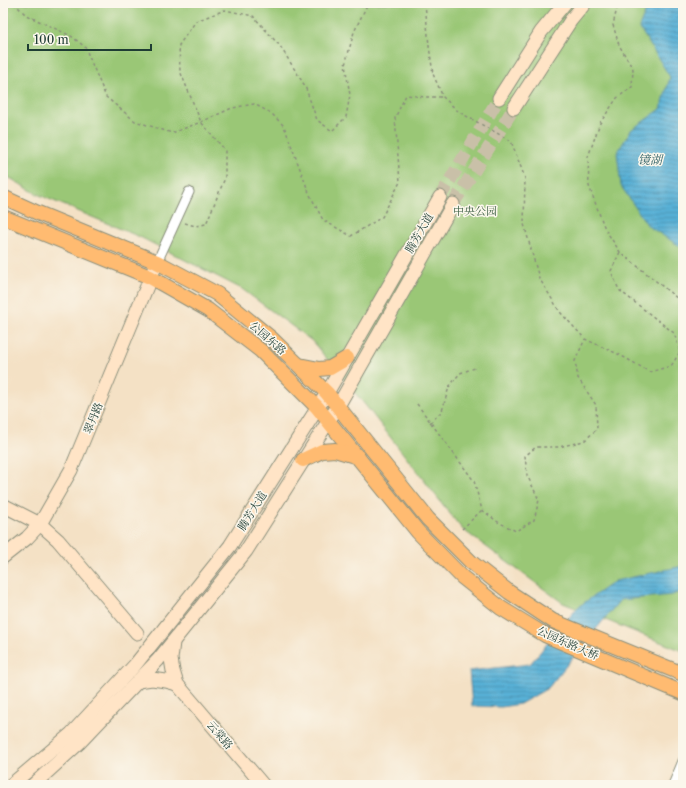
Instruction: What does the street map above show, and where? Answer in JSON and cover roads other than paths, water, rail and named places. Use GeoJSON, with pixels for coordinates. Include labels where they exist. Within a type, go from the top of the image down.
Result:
{"type":"FeatureCollection","features":[{"type":"Feature","properties":{"kind":"main road"},"geometry":{"type":"LineString","coordinates":[[499,98],[541,32],[565,3]]}},
{"type":"Feature","properties":{"kind":"main road"},"geometry":{"type":"LineString","coordinates":[[514,108],[571,20],[585,3]]}},
{"type":"Feature","properties":{"kind":"main road","name":"公园东路"},"geometry":{"type":"LineString","coordinates":[[3,197],[157,262],[217,294],[272,339],[327,393],[428,519],[471,562]]}},
{"type":"Feature","properties":{"kind":"main road","name":"腾芳大道"},"geometry":{"type":"LineString","coordinates":[[11,785],[71,734],[135,665],[230,546],[327,393],[440,197]]}},
{"type":"Feature","properties":{"kind":"main road","name":"腾芳大道"},"geometry":{"type":"LineString","coordinates":[[33,785],[79,743],[138,682],[173,642],[246,551],[338,406],[453,204]]}},
{"type":"Feature","properties":{"kind":"main road","name":"公园东路"},"geometry":{"type":"LineString","coordinates":[[4,219],[150,277],[208,310],[255,346],[317,407],[418,532],[462,577]]}},
{"type":"Feature","properties":{"kind":"main road","name":"翠丹路"},"geometry":{"type":"LineString","coordinates":[[3,557],[27,538],[40,524],[71,470],[157,262]]}},
{"type":"Feature","properties":{"kind":"main road"},"geometry":{"type":"LineString","coordinates":[[299,365],[319,369],[330,368],[347,358]]}},
{"type":"Feature","properties":{"kind":"main road"},"geometry":{"type":"LineString","coordinates":[[303,460],[322,451],[335,450],[358,457]]}},
{"type":"Feature","properties":{"kind":"main road"},"geometry":{"type":"LineString","coordinates":[[3,505],[40,524],[58,540],[137,633],[140,647],[135,665]]}},
{"type":"Feature","properties":{"kind":"main road","name":"公园东路大桥"},"geometry":{"type":"LineString","coordinates":[[471,562],[509,592],[554,620],[683,674]]}},
{"type":"Feature","properties":{"kind":"main road","name":"公园东路大桥"},"geometry":{"type":"LineString","coordinates":[[462,577],[501,608],[545,635],[683,693]]}},
{"type":"Feature","properties":{"kind":"main road"},"geometry":{"type":"LineString","coordinates":[[137,633],[150,634],[164,630]]}},
{"type":"Feature","properties":{"kind":"main road"},"geometry":{"type":"LineString","coordinates":[[173,642],[171,658],[177,684]]}},
{"type":"Feature","properties":{"kind":"main road"},"geometry":{"type":"LineString","coordinates":[[138,682],[152,679],[166,680],[177,684]]}},
{"type":"Feature","properties":{"kind":"main road","name":"云棠路"},"geometry":{"type":"LineString","coordinates":[[177,684],[263,785]]}},
{"type":"Feature","properties":{"kind":"street"},"geometry":{"type":"LineString","coordinates":[[157,262],[189,192]]}},
{"type":"Feature","properties":{"kind":"street"},"geometry":{"type":"LineString","coordinates":[[673,785],[683,761]]}},
{"type":"Feature","properties":{"kind":"water","name":"镜湖"},"geometry":{"type":"Polygon","coordinates":[[[650,3],[683,3],[683,248],[648,226],[621,186],[617,153],[631,130],[661,109],[670,77],[639,27],[650,3]]]}},
{"type":"Feature","properties":{"kind":"water"},"geometry":{"type":"Polygon","coordinates":[[[683,566],[683,591],[672,595],[620,600],[548,688],[520,704],[501,707],[472,706],[469,671],[530,664],[578,607],[615,581],[683,566]]]}},
{"type":"Feature","properties":{"kind":"tunnel"},"geometry":{"type":"LineString","coordinates":[[440,197],[499,98]]}},
{"type":"Feature","properties":{"kind":"tunnel"},"geometry":{"type":"LineString","coordinates":[[453,204],[514,108]]}},
{"type":"Feature","properties":{"kind":"park label","name":"中央公园"},"geometry":{"type":"Point","coordinates":[475,211]}}]}
